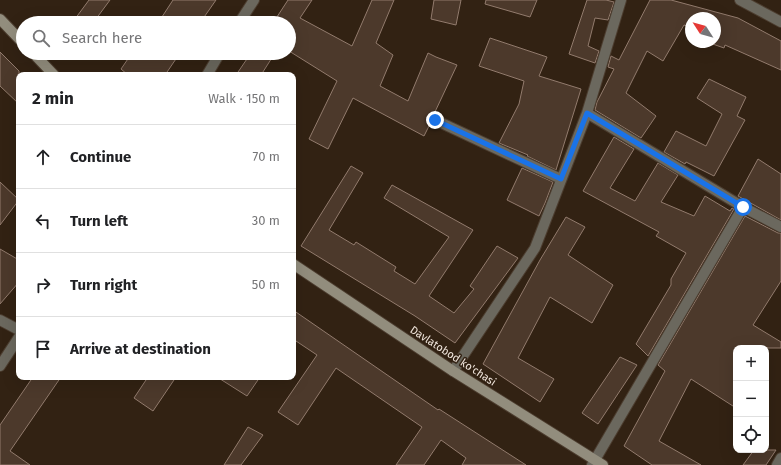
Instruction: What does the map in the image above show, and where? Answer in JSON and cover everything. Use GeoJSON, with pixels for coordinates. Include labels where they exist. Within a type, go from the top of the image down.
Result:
{"type":"FeatureCollection","features":[{"type":"Feature","properties":{"kind":"street"},"geometry":{"type":"LineString","coordinates":[[244,16],[254,0]]}},
{"type":"Feature","properties":{"kind":"street"},"geometry":{"type":"LineString","coordinates":[[453,371],[535,248],[587,113],[622,0]]}},
{"type":"Feature","properties":{"kind":"street"},"geometry":{"type":"LineString","coordinates":[[740,0],[781,22]]}},
{"type":"Feature","properties":{"kind":"street"},"geometry":{"type":"LineString","coordinates":[[0,20],[16,36]]}},
{"type":"Feature","properties":{"kind":"street"},"geometry":{"type":"LineString","coordinates":[[40,60],[51,72]]}},
{"type":"Feature","properties":{"kind":"street"},"geometry":{"type":"LineString","coordinates":[[208,72],[216,60]]}},
{"type":"Feature","properties":{"kind":"street"},"geometry":{"type":"LineString","coordinates":[[587,113],[743,207],[781,227]]}},
{"type":"Feature","properties":{"kind":"street"},"geometry":{"type":"LineString","coordinates":[[435,120],[561,179]]}},
{"type":"Feature","properties":{"kind":"street"},"geometry":{"type":"LineString","coordinates":[[596,463],[743,207]]}},
{"type":"Feature","properties":{"kind":"street","name":"Davlatobod ko'chasi"},"geometry":{"type":"LineString","coordinates":[[296,266],[453,371],[596,463]]}},
{"type":"Feature","properties":{"kind":"street"},"geometry":{"type":"LineString","coordinates":[[0,320],[16,328]]}},
{"type":"Feature","properties":{"kind":"street"},"geometry":{"type":"LineString","coordinates":[[0,366],[16,342]]}},
{"type":"Feature","properties":{"kind":"street"},"geometry":{"type":"LineString","coordinates":[[777,465],[781,458]]}},
{"type":"Feature","properties":{"kind":"building"},"geometry":{"type":"Polygon","coordinates":[[[89,0],[110,0],[98,16],[77,16],[89,0]]]}},
{"type":"Feature","properties":{"kind":"building"},"geometry":{"type":"Polygon","coordinates":[[[173,0],[216,0],[205,16],[163,16],[173,0]]]}},
{"type":"Feature","properties":{"kind":"building"},"geometry":{"type":"Polygon","coordinates":[[[288,0],[312,0],[300,18],[352,46],[372,0],[394,0],[376,43],[393,55],[380,86],[408,101],[428,53],[457,65],[434,114],[429,117],[430,124],[424,136],[353,98],[328,149],[309,139],[337,81],[296,55],[296,16],[278,16],[288,0]]]}},
{"type":"Feature","properties":{"kind":"building"},"geometry":{"type":"Polygon","coordinates":[[[434,0],[461,0],[456,25],[431,19],[434,0]]]}},
{"type":"Feature","properties":{"kind":"building"},"geometry":{"type":"Polygon","coordinates":[[[486,0],[537,0],[530,17],[485,4],[486,0]]]}},
{"type":"Feature","properties":{"kind":"building"},"geometry":{"type":"Polygon","coordinates":[[[587,0],[606,0],[614,2],[608,20],[595,18],[588,46],[599,51],[595,63],[569,54],[587,0]]]}},
{"type":"Feature","properties":{"kind":"building"},"geometry":{"type":"Polygon","coordinates":[[[650,0],[671,0],[716,12],[685,12],[685,25],[663,61],[647,51],[626,93],[656,116],[641,138],[595,110],[597,102],[614,69],[608,67],[611,56],[619,60],[650,0]]]}},
{"type":"Feature","properties":{"kind":"building"},"geometry":{"type":"Polygon","coordinates":[[[721,13],[738,18],[781,41],[781,70],[725,45],[724,48],[721,47],[721,13]]]}},
{"type":"Feature","properties":{"kind":"building"},"geometry":{"type":"Polygon","coordinates":[[[490,38],[547,57],[539,76],[581,89],[556,170],[527,156],[528,155],[499,143],[519,104],[524,81],[479,66],[490,38]]]}},
{"type":"Feature","properties":{"kind":"building"},"geometry":{"type":"Polygon","coordinates":[[[0,52],[19,71],[16,72],[16,101],[0,86],[0,52]]]}},
{"type":"Feature","properties":{"kind":"building"},"geometry":{"type":"Polygon","coordinates":[[[127,60],[175,60],[167,72],[124,72],[121,69],[127,60]]]}},
{"type":"Feature","properties":{"kind":"building"},"geometry":{"type":"Polygon","coordinates":[[[246,60],[271,60],[263,72],[238,72],[246,60]]]}},
{"type":"Feature","properties":{"kind":"building"},"geometry":{"type":"Polygon","coordinates":[[[709,79],[746,97],[737,116],[745,120],[714,176],[686,162],[685,164],[664,152],[676,131],[706,146],[722,114],[697,98],[709,79]]]}},
{"type":"Feature","properties":{"kind":"building"},"geometry":{"type":"Polygon","coordinates":[[[614,137],[634,149],[610,188],[635,201],[658,163],[678,175],[661,202],[694,216],[705,196],[730,211],[732,208],[734,209],[648,356],[636,344],[671,285],[671,279],[686,253],[656,236],[659,232],[583,191],[614,137]]]}},
{"type":"Feature","properties":{"kind":"building"},"geometry":{"type":"Polygon","coordinates":[[[758,159],[781,174],[781,220],[738,196],[758,159]]]}},
{"type":"Feature","properties":{"kind":"building"},"geometry":{"type":"Polygon","coordinates":[[[351,166],[363,173],[329,230],[354,245],[356,242],[396,267],[394,271],[415,284],[449,237],[384,198],[392,185],[473,230],[429,296],[454,313],[474,289],[470,286],[497,246],[518,258],[455,343],[415,316],[301,246],[351,166]]]}},
{"type":"Feature","properties":{"kind":"building"},"geometry":{"type":"Polygon","coordinates":[[[522,168],[553,182],[539,216],[507,200],[522,168]]]}},
{"type":"Feature","properties":{"kind":"building"},"geometry":{"type":"Polygon","coordinates":[[[0,182],[16,197],[16,204],[0,225],[0,182]]]}},
{"type":"Feature","properties":{"kind":"building"},"geometry":{"type":"Polygon","coordinates":[[[745,216],[778,233],[781,233],[781,281],[753,325],[781,342],[781,348],[769,348],[769,345],[733,345],[733,406],[691,379],[659,441],[701,465],[652,465],[624,446],[665,371],[658,365],[745,216]]]}},
{"type":"Feature","properties":{"kind":"building"},"geometry":{"type":"Polygon","coordinates":[[[566,217],[585,227],[568,255],[613,285],[592,323],[550,297],[518,358],[554,379],[540,402],[483,364],[540,260],[566,217]]]}},
{"type":"Feature","properties":{"kind":"building"},"geometry":{"type":"Polygon","coordinates":[[[0,249],[16,258],[16,285],[0,304],[0,249]]]}},
{"type":"Feature","properties":{"kind":"building"},"geometry":{"type":"Polygon","coordinates":[[[296,312],[438,410],[439,409],[526,465],[462,465],[466,458],[441,440],[424,465],[396,465],[422,427],[336,368],[298,425],[278,412],[317,355],[296,341],[296,312]]]}},
{"type":"Feature","properties":{"kind":"building"},"geometry":{"type":"Polygon","coordinates":[[[620,357],[637,365],[598,424],[582,413],[620,357]]]}},
{"type":"Feature","properties":{"kind":"building"},"geometry":{"type":"Polygon","coordinates":[[[31,380],[59,380],[10,451],[30,465],[0,465],[0,425],[31,380]]]}},
{"type":"Feature","properties":{"kind":"building"},"geometry":{"type":"Polygon","coordinates":[[[146,380],[174,380],[153,411],[134,398],[146,380]]]}},
{"type":"Feature","properties":{"kind":"building"},"geometry":{"type":"Polygon","coordinates":[[[222,380],[258,380],[247,396],[222,380]]]}},
{"type":"Feature","properties":{"kind":"building"},"geometry":{"type":"Polygon","coordinates":[[[248,427],[263,435],[241,465],[224,465],[248,427]]]}},
{"type":"Feature","properties":{"kind":"building"},"geometry":{"type":"Polygon","coordinates":[[[769,450],[776,450],[766,465],[743,465],[752,453],[769,453],[769,450]]]}},
{"type":"Feature","properties":{"kind":"route"},"geometry":{"type":"LineString","coordinates":[[435,120],[561,179],[587,113],[743,207]]}}]}
